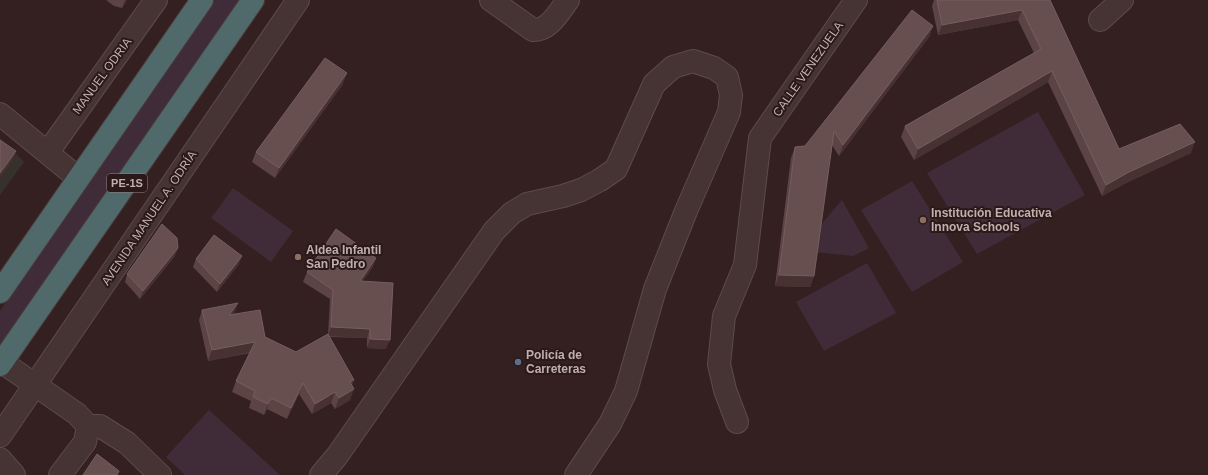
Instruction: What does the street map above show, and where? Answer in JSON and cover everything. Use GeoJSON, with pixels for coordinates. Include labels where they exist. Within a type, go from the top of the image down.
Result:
{"type":"FeatureCollection","features":[{"type":"Feature","properties":{"kind":"highway"},"geometry":{"type":"LineString","coordinates":[[0,292],[202,0]]}},
{"type":"Feature","properties":{"kind":"highway","name":"PE-1S"},"geometry":{"type":"LineString","coordinates":[[1,364],[253,0]]}},
{"type":"Feature","properties":{"kind":"street","name":"MANUEL ODRIA"},"geometry":{"type":"LineString","coordinates":[[48,152],[156,0]]}},
{"type":"Feature","properties":{"kind":"street","name":"AVENIDA MANUEL A. ODRÍA"},"geometry":{"type":"LineString","coordinates":[[0,436],[298,0]]}},
{"type":"Feature","properties":{"kind":"street"},"geometry":{"type":"LineString","coordinates":[[491,0],[532,30],[538,30],[549,24],[568,0]]}},
{"type":"Feature","properties":{"kind":"street","name":"CALLE VENEZUELA"},"geometry":{"type":"LineString","coordinates":[[737,422],[725,390],[719,364],[724,316],[745,265],[760,138],[856,0]]}},
{"type":"Feature","properties":{"kind":"street"},"geometry":{"type":"LineString","coordinates":[[1100,20],[1122,0]]}},
{"type":"Feature","properties":{"kind":"street"},"geometry":{"type":"LineString","coordinates":[[321,475],[337,456],[494,231],[512,214],[527,204],[563,196],[581,190],[600,180],[616,169],[654,84],[673,67],[693,61],[714,68],[727,78],[731,95],[729,112],[686,211],[655,289],[626,391],[610,424],[576,475]]}},
{"type":"Feature","properties":{"kind":"street"},"geometry":{"type":"LineString","coordinates":[[0,114],[78,178]]}},
{"type":"Feature","properties":{"kind":"street"},"geometry":{"type":"LineString","coordinates":[[1,364],[36,385],[77,414],[88,426],[100,426],[127,443],[160,475]]}},
{"type":"Feature","properties":{"kind":"street"},"geometry":{"type":"LineString","coordinates":[[60,475],[85,442],[88,426]]}},
{"type":"Feature","properties":{"kind":"street"},"geometry":{"type":"LineString","coordinates":[[0,459],[14,475]]}},
{"type":"Feature","properties":{"kind":"shaded area"},"geometry":{"type":"Polygon","coordinates":[[[214,0],[242,0],[0,350],[0,311],[214,0]]]}},
{"type":"Feature","properties":{"kind":"shaded area"},"geometry":{"type":"Polygon","coordinates":[[[1038,112],[1085,195],[977,254],[927,173],[1038,112]]]}},
{"type":"Feature","properties":{"kind":"shaded area"},"geometry":{"type":"Polygon","coordinates":[[[0,138],[24,162],[0,195],[0,138]]]}},
{"type":"Feature","properties":{"kind":"shaded area"},"geometry":{"type":"Polygon","coordinates":[[[912,181],[963,262],[912,292],[861,210],[912,181]]]}},
{"type":"Feature","properties":{"kind":"shaded area"},"geometry":{"type":"Polygon","coordinates":[[[233,188],[293,231],[271,262],[211,218],[233,188]]]}},
{"type":"Feature","properties":{"kind":"shaded area"},"geometry":{"type":"Polygon","coordinates":[[[842,200],[869,248],[853,256],[815,252],[819,227],[842,200]]]}},
{"type":"Feature","properties":{"kind":"shaded area"},"geometry":{"type":"Polygon","coordinates":[[[867,263],[896,313],[824,351],[796,302],[867,263]]]}},
{"type":"Feature","properties":{"kind":"shaded area"},"geometry":{"type":"Polygon","coordinates":[[[209,410],[280,475],[185,475],[166,457],[209,410]]]}},
{"type":"Feature","properties":{"kind":"building"},"geometry":{"type":"Polygon","coordinates":[[[937,0],[1050,0],[1119,149],[1180,124],[1195,142],[1129,172],[1106,185],[1052,71],[918,149],[905,126],[1041,49],[1022,10],[942,25],[937,0]]]}},
{"type":"Feature","properties":{"kind":"building"},"geometry":{"type":"Polygon","coordinates":[[[912,10],[933,26],[843,145],[834,131],[814,276],[779,275],[795,147],[805,146],[912,10]]]}},
{"type":"Feature","properties":{"kind":"building"},"geometry":{"type":"Polygon","coordinates":[[[325,58],[347,73],[279,168],[256,152],[325,58]]]}},
{"type":"Feature","properties":{"kind":"building"},"geometry":{"type":"Polygon","coordinates":[[[0,140],[16,151],[0,173],[0,140]]]}},
{"type":"Feature","properties":{"kind":"building"},"geometry":{"type":"Polygon","coordinates":[[[162,224],[177,238],[178,248],[143,291],[127,274],[162,224]]]}},
{"type":"Feature","properties":{"kind":"building"},"geometry":{"type":"Polygon","coordinates":[[[336,229],[376,258],[360,281],[393,283],[390,340],[370,339],[370,329],[331,327],[333,290],[307,272],[336,229]]]}},
{"type":"Feature","properties":{"kind":"building"},"geometry":{"type":"Polygon","coordinates":[[[214,235],[242,256],[220,284],[196,259],[214,235]]]}},
{"type":"Feature","properties":{"kind":"building"},"geometry":{"type":"Polygon","coordinates":[[[238,303],[229,315],[260,310],[265,337],[296,352],[328,334],[354,380],[350,382],[354,389],[339,398],[335,392],[315,404],[303,383],[291,408],[271,398],[268,404],[253,397],[255,391],[236,381],[255,342],[212,350],[202,310],[238,303]]]}},
{"type":"Feature","properties":{"kind":"building"},"geometry":{"type":"Polygon","coordinates":[[[97,454],[119,471],[117,475],[83,475],[97,454]]]}},
{"type":"Feature","properties":{"kind":"place","name":"Institución Educativa Innova Schools"},"geometry":{"type":"Point","coordinates":[923,220]}},
{"type":"Feature","properties":{"kind":"place","name":"Aldea Infantil San Pedro"},"geometry":{"type":"Point","coordinates":[298,257]}},
{"type":"Feature","properties":{"kind":"place","name":"Policía de Carreteras"},"geometry":{"type":"Point","coordinates":[518,362]}}]}
